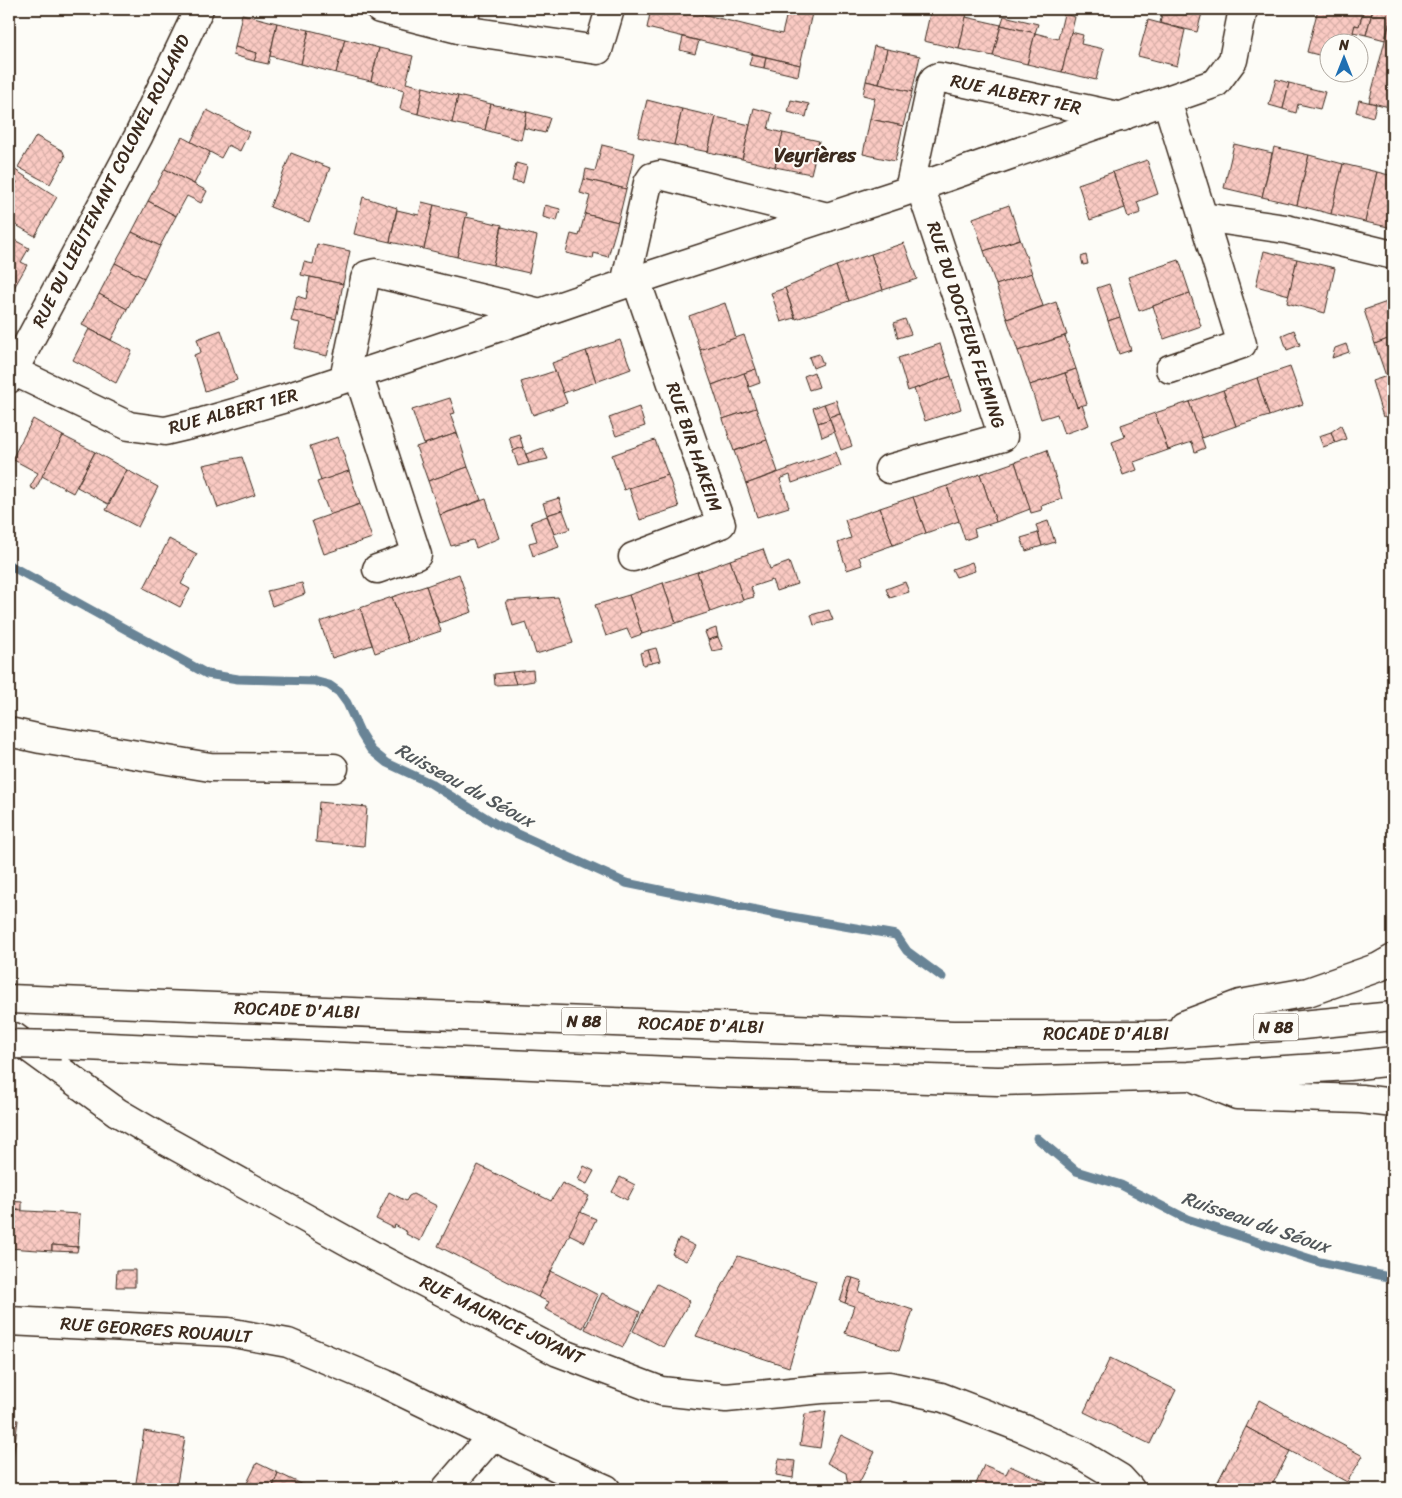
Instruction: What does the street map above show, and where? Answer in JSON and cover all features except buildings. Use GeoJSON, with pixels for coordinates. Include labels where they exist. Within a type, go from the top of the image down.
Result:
{"type":"FeatureCollection","features":[{"type":"Feature","properties":{"kind":"main road","name":"RUE DU LIEUTENANT COLONEL ROLLAND"},"geometry":{"type":"LineString","coordinates":[[11,375],[17,342],[138,137],[199,9]]}},
{"type":"Feature","properties":{"kind":"main road"},"geometry":{"type":"LineString","coordinates":[[380,9],[464,20],[598,50],[610,9]]}},
{"type":"Feature","properties":{"kind":"main road","name":"RUE ALBERT 1ER"},"geometry":{"type":"LineString","coordinates":[[11,375],[129,426],[165,431],[212,420],[351,377],[915,188],[1216,83],[1233,60],[1243,9]]}},
{"type":"Feature","properties":{"kind":"main road","name":"RUE ALBERT 1ER"},"geometry":{"type":"LineString","coordinates":[[915,188],[932,83],[938,77],[1122,117]]}},
{"type":"Feature","properties":{"kind":"main road"},"geometry":{"type":"LineString","coordinates":[[1167,101],[1242,344],[1170,368]]}},
{"type":"Feature","properties":{"kind":"main road"},"geometry":{"type":"LineString","coordinates":[[631,282],[648,183],[652,177],[660,175],[828,217]]}},
{"type":"Feature","properties":{"kind":"main road","name":"RUE DU DOCTEUR FLEMING"},"geometry":{"type":"LineString","coordinates":[[889,470],[1003,437],[915,188]]}},
{"type":"Feature","properties":{"kind":"main road"},"geometry":{"type":"LineString","coordinates":[[1203,217],[1286,229],[1393,255]]}},
{"type":"Feature","properties":{"kind":"main road"},"geometry":{"type":"LineString","coordinates":[[377,570],[417,555],[351,377],[367,275],[375,274],[541,313]]}},
{"type":"Feature","properties":{"kind":"main road","name":"RUE BIR HAKEIM"},"geometry":{"type":"LineString","coordinates":[[631,282],[721,524],[633,557]]}},
{"type":"Feature","properties":{"kind":"main road"},"geometry":{"type":"LineString","coordinates":[[9,732],[41,740],[210,767],[334,768]]}},
{"type":"Feature","properties":{"kind":"main road"},"geometry":{"type":"LineString","coordinates":[[1159,1034],[1240,1004],[1308,992],[1379,967],[1393,959]]}},
{"type":"Feature","properties":{"kind":"main road","name":"ROCADE D'ALBI"},"geometry":{"type":"LineString","coordinates":[[9,999],[953,1034],[1159,1034],[1292,1026],[1393,1016]]}},
{"type":"Feature","properties":{"kind":"main road","name":"RUE MAURICE JOYANT"},"geometry":{"type":"LineString","coordinates":[[9,1033],[132,1121],[374,1256],[558,1352],[661,1391],[726,1398],[822,1389],[889,1386],[941,1397],[1027,1430],[1080,1454],[1120,1478],[1130,1489]]}},
{"type":"Feature","properties":{"kind":"main road"},"geometry":{"type":"LineString","coordinates":[[9,1044],[718,1073],[998,1081],[1188,1076],[1349,1066],[1393,1061]]}},
{"type":"Feature","properties":{"kind":"main road"},"geometry":{"type":"LineString","coordinates":[[1188,1076],[1237,1095],[1361,1099],[1393,1104]]}},
{"type":"Feature","properties":{"kind":"main road","name":"RUE GEORGES ROUAULT"},"geometry":{"type":"LineString","coordinates":[[9,1320],[228,1332],[288,1343],[385,1384],[606,1489]]}},
{"type":"Feature","properties":{"kind":"main road"},"geometry":{"type":"LineString","coordinates":[[446,1489],[492,1436]]}},
{"type":"Feature","properties":{"kind":"waterway","name":"Ruisseau du Séoux"},"geometry":{"type":"LineString","coordinates":[[9,565],[207,674],[238,679],[314,681],[329,685],[339,692],[347,703],[361,734],[371,750],[387,763],[430,783],[496,824],[626,883],[786,916],[896,935],[907,951],[942,977]]}},
{"type":"Feature","properties":{"kind":"waterway","name":"Ruisseau du Séoux"},"geometry":{"type":"LineString","coordinates":[[1037,1138],[1076,1171],[1121,1185],[1187,1219],[1320,1262],[1393,1278]]}},
{"type":"Feature","properties":{"kind":"district","name":"Veyrières"},"geometry":{"type":"Point","coordinates":[815,155]}}]}
